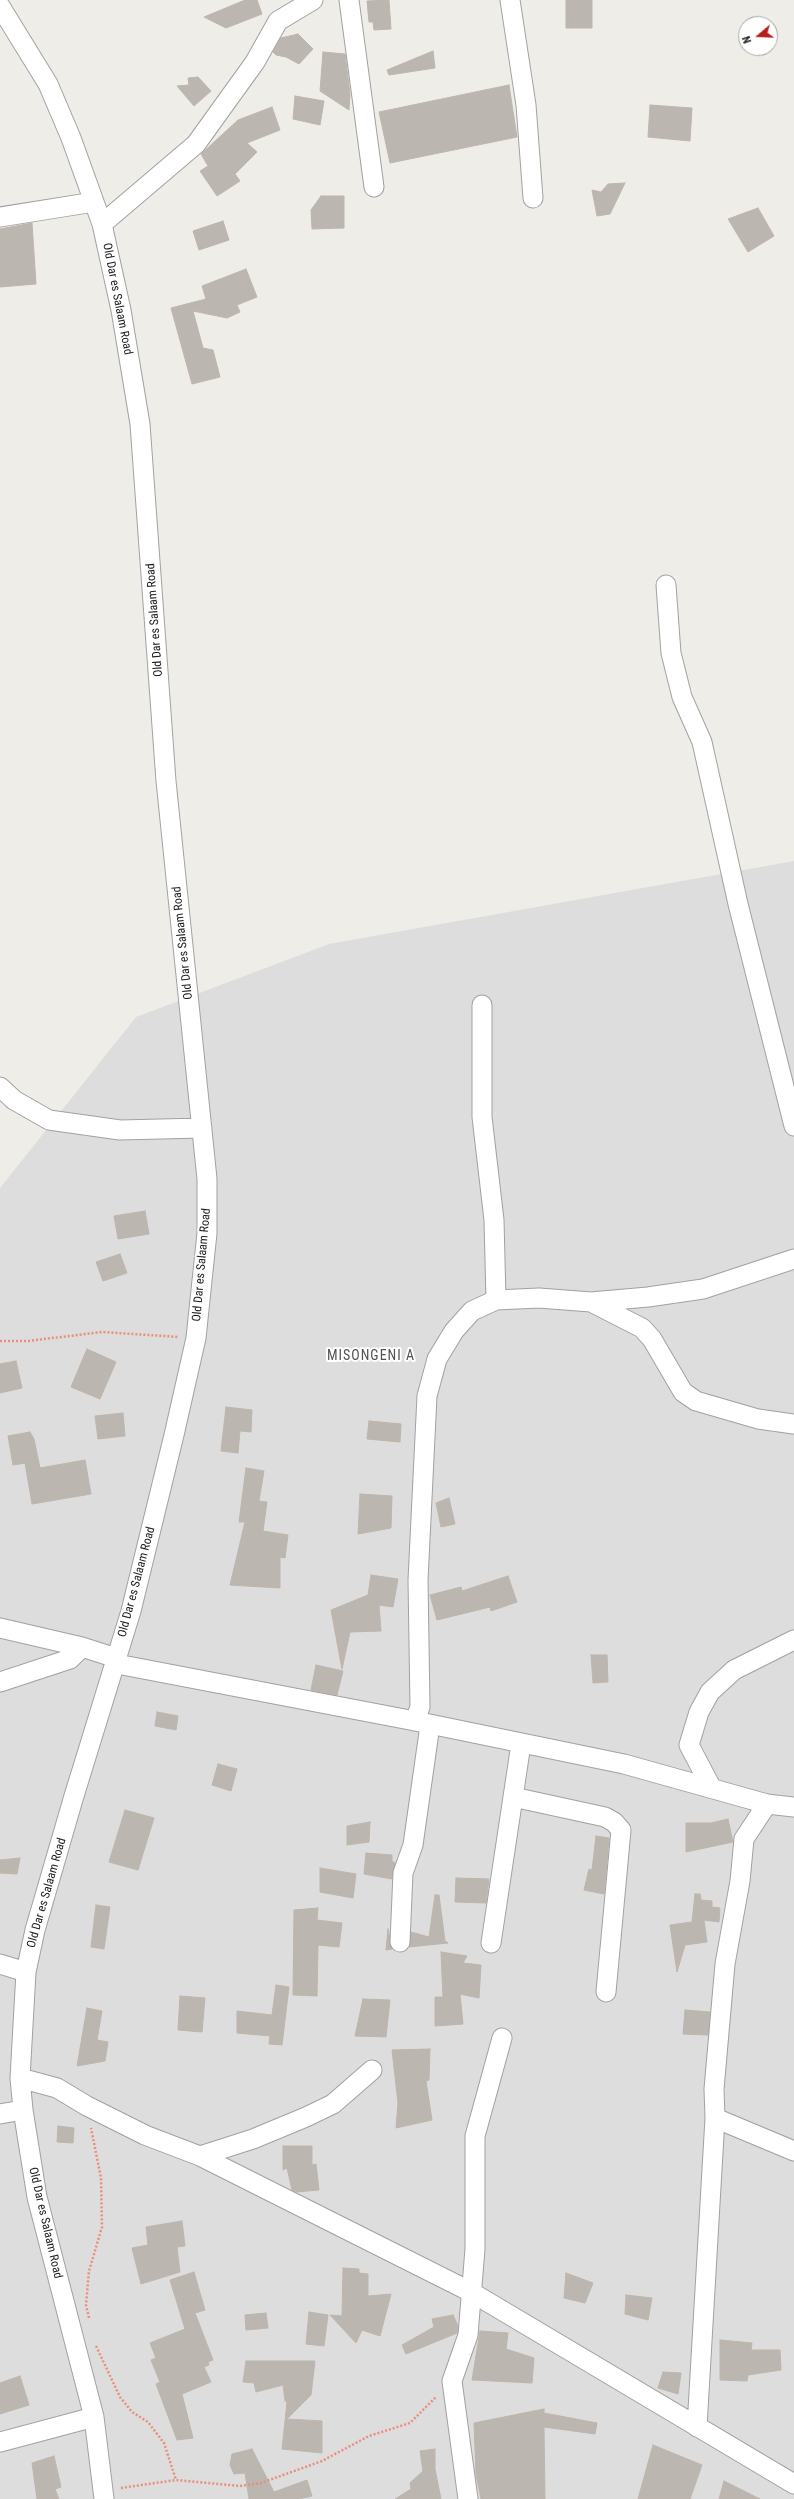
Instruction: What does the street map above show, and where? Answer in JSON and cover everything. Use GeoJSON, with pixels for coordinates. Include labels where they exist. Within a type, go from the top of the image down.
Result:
{"type":"FeatureCollection","features":[{"type":"Feature","properties":{"kind":"street"},"geometry":{"type":"LineString","coordinates":[[102,224],[196,144],[255,62],[278,21],[313,0]]}},
{"type":"Feature","properties":{"kind":"street"},"geometry":{"type":"LineString","coordinates":[[349,0],[374,187]]}},
{"type":"Feature","properties":{"kind":"street"},"geometry":{"type":"LineString","coordinates":[[510,0],[526,105],[533,198]]}},
{"type":"Feature","properties":{"kind":"street","name":"Old Dar es Salaam Road"},"geometry":{"type":"LineString","coordinates":[[0,6],[48,84],[71,138],[102,224],[122,310],[140,424],[166,781],[207,1179],[207,1233],[196,1338],[131,1611],[74,1796],[35,1930],[26,1972],[20,2078],[23,2110],[37,2197],[94,2417],[103,2495]]}},
{"type":"Feature","properties":{"kind":"street"},"geometry":{"type":"LineString","coordinates":[[0,217],[94,202]]}},
{"type":"Feature","properties":{"kind":"street"},"geometry":{"type":"LineString","coordinates":[[666,585],[671,653],[682,697],[702,742],[738,904],[794,1126]]}},
{"type":"Feature","properties":{"kind":"street"},"geometry":{"type":"LineString","coordinates":[[482,1005],[482,1117],[494,1220],[496,1300]]}},
{"type":"Feature","properties":{"kind":"street"},"geometry":{"type":"LineString","coordinates":[[0,1087],[14,1100],[49,1120],[120,1130],[202,1128]]}},
{"type":"Feature","properties":{"kind":"street"},"geometry":{"type":"LineString","coordinates":[[400,1942],[404,1872],[413,1845],[423,1723],[420,1707],[418,1580],[427,1396],[437,1359],[454,1330],[472,1311],[496,1300],[539,1298],[591,1302],[704,1289],[794,1259]]}},
{"type":"Feature","properties":{"kind":"street"},"geometry":{"type":"LineString","coordinates":[[591,1302],[642,1328],[652,1339],[683,1392],[696,1401],[758,1418],[794,1424]]}},
{"type":"Feature","properties":{"kind":"street"},"geometry":{"type":"LineString","coordinates":[[0,1628],[82,1647],[116,1661],[624,1764],[711,1787],[767,1804],[794,1807]]}},
{"type":"Feature","properties":{"kind":"street"},"geometry":{"type":"LineString","coordinates":[[711,1787],[689,1745],[699,1712],[710,1692],[734,1670],[794,1640]]}},
{"type":"Feature","properties":{"kind":"street"},"geometry":{"type":"LineString","coordinates":[[0,1682],[70,1660],[82,1647]]}},
{"type":"Feature","properties":{"kind":"street"},"geometry":{"type":"LineString","coordinates":[[491,1943],[521,1744]]}},
{"type":"Feature","properties":{"kind":"street"},"geometry":{"type":"LineString","coordinates":[[513,1797],[605,1818],[614,1822],[621,1830],[606,1992]]}},
{"type":"Feature","properties":{"kind":"street"},"geometry":{"type":"LineString","coordinates":[[697,2426],[715,2118],[714,2089],[725,1964],[740,1881],[744,1839],[767,1804]]}},
{"type":"Feature","properties":{"kind":"street"},"geometry":{"type":"LineString","coordinates":[[0,1964],[26,1972]]}},
{"type":"Feature","properties":{"kind":"street"},"geometry":{"type":"LineString","coordinates":[[468,2499],[452,2381],[468,2335],[475,2249],[474,2136],[502,2038]]}},
{"type":"Feature","properties":{"kind":"street"},"geometry":{"type":"LineString","coordinates":[[200,2156],[253,2139],[333,2104],[372,2070]]}},
{"type":"Feature","properties":{"kind":"street"},"geometry":{"type":"LineString","coordinates":[[20,2078],[58,2088],[87,2106],[145,2135],[200,2156],[471,2292],[697,2426],[791,2488]]}},
{"type":"Feature","properties":{"kind":"street"},"geometry":{"type":"LineString","coordinates":[[0,2114],[23,2110]]}},
{"type":"Feature","properties":{"kind":"street"},"geometry":{"type":"LineString","coordinates":[[715,2118],[794,2151]]}},
{"type":"Feature","properties":{"kind":"street"},"geometry":{"type":"LineString","coordinates":[[0,2442],[94,2417]]}},
{"type":"Feature","properties":{"kind":"path"},"geometry":{"type":"LineString","coordinates":[[0,1341],[28,1341],[102,1332],[196,1338]]}},
{"type":"Feature","properties":{"kind":"path"},"geometry":{"type":"LineString","coordinates":[[87,2106],[101,2178],[102,2227],[90,2271],[86,2305],[91,2325]]}},
{"type":"Feature","properties":{"kind":"path"},"geometry":{"type":"LineString","coordinates":[[96,2344],[120,2397],[132,2412],[148,2422],[164,2443],[176,2480]]}},
{"type":"Feature","properties":{"kind":"path"},"geometry":{"type":"LineString","coordinates":[[103,2495],[176,2480],[240,2486],[261,2483],[322,2462],[369,2436],[410,2423],[452,2381]]}},
{"type":"Feature","properties":{"kind":"shaded area"},"geometry":{"type":"Polygon","coordinates":[[[794,861],[794,2499],[0,2499],[0,1188],[136,1017],[329,944],[794,861]]]}},
{"type":"Feature","properties":{"kind":"building"},"geometry":{"type":"Polygon","coordinates":[[[245,0],[257,0],[262,14],[226,28],[204,17],[245,0]]]}},
{"type":"Feature","properties":{"kind":"building"},"geometry":{"type":"Polygon","coordinates":[[[389,0],[391,29],[374,30],[373,22],[369,22],[367,1],[389,0]]]}},
{"type":"Feature","properties":{"kind":"building"},"geometry":{"type":"Polygon","coordinates":[[[566,0],[592,0],[592,28],[566,28],[566,0]]]}},
{"type":"Feature","properties":{"kind":"building"},"geometry":{"type":"Polygon","coordinates":[[[298,34],[313,49],[299,64],[286,57],[276,55],[273,52],[281,38],[298,34]]]}},
{"type":"Feature","properties":{"kind":"building"},"geometry":{"type":"Polygon","coordinates":[[[433,51],[435,68],[389,75],[387,70],[433,51]]]}},
{"type":"Feature","properties":{"kind":"building"},"geometry":{"type":"Polygon","coordinates":[[[323,52],[345,54],[350,94],[349,110],[320,91],[323,52]]]}},
{"type":"Feature","properties":{"kind":"building"},"geometry":{"type":"Polygon","coordinates":[[[198,77],[211,91],[194,106],[177,86],[189,85],[188,78],[198,77]]]}},
{"type":"Feature","properties":{"kind":"building"},"geometry":{"type":"Polygon","coordinates":[[[509,85],[517,137],[390,163],[379,112],[509,85]]]}},
{"type":"Feature","properties":{"kind":"building"},"geometry":{"type":"Polygon","coordinates":[[[295,96],[324,101],[320,125],[293,119],[295,96]]]}},
{"type":"Feature","properties":{"kind":"building"},"geometry":{"type":"Polygon","coordinates":[[[650,105],[692,108],[690,141],[648,137],[650,105]]]}},
{"type":"Feature","properties":{"kind":"building"},"geometry":{"type":"Polygon","coordinates":[[[272,107],[280,130],[247,143],[257,152],[235,174],[240,181],[217,196],[200,171],[208,166],[201,154],[238,120],[272,107]]]}},
{"type":"Feature","properties":{"kind":"building"},"geometry":{"type":"Polygon","coordinates":[[[625,183],[610,214],[597,216],[592,190],[601,192],[608,184],[625,183]]]}},
{"type":"Feature","properties":{"kind":"building"},"geometry":{"type":"Polygon","coordinates":[[[321,196],[344,196],[344,228],[312,229],[311,210],[321,196]]]}},
{"type":"Feature","properties":{"kind":"building"},"geometry":{"type":"Polygon","coordinates":[[[758,208],[774,236],[748,252],[728,219],[758,208]]]}},
{"type":"Feature","properties":{"kind":"building"},"geometry":{"type":"Polygon","coordinates":[[[223,221],[229,240],[199,250],[193,231],[223,221]]]}},
{"type":"Feature","properties":{"kind":"building"},"geometry":{"type":"Polygon","coordinates":[[[32,223],[36,284],[0,287],[0,229],[32,223]]]}},
{"type":"Feature","properties":{"kind":"building"},"geometry":{"type":"Polygon","coordinates":[[[246,269],[257,297],[237,305],[240,312],[227,318],[193,311],[203,348],[213,350],[220,377],[192,384],[171,308],[206,299],[202,286],[246,269]]]}},
{"type":"Feature","properties":{"kind":"building"},"geometry":{"type":"Polygon","coordinates":[[[145,1211],[149,1234],[118,1239],[114,1216],[145,1211]]]}},
{"type":"Feature","properties":{"kind":"building"},"geometry":{"type":"Polygon","coordinates":[[[120,1254],[127,1273],[103,1281],[96,1262],[120,1254]]]}},
{"type":"Feature","properties":{"kind":"building"},"geometry":{"type":"Polygon","coordinates":[[[87,1349],[116,1362],[100,1399],[71,1387],[87,1349]]]}},
{"type":"Feature","properties":{"kind":"building"},"geometry":{"type":"Polygon","coordinates":[[[16,1361],[22,1388],[0,1393],[0,1364],[16,1361]]]}},
{"type":"Feature","properties":{"kind":"building"},"geometry":{"type":"Polygon","coordinates":[[[226,1407],[252,1410],[251,1432],[240,1431],[238,1453],[221,1451],[226,1407]]]}},
{"type":"Feature","properties":{"kind":"building"},"geometry":{"type":"Polygon","coordinates":[[[123,1413],[125,1436],[98,1439],[95,1416],[123,1413]]]}},
{"type":"Feature","properties":{"kind":"building"},"geometry":{"type":"Polygon","coordinates":[[[369,1421],[401,1424],[400,1442],[367,1439],[369,1421]]]}},
{"type":"Feature","properties":{"kind":"building"},"geometry":{"type":"Polygon","coordinates":[[[30,1432],[34,1439],[40,1468],[85,1460],[91,1494],[32,1504],[25,1463],[13,1465],[8,1436],[30,1432]]]}},
{"type":"Feature","properties":{"kind":"building"},"geometry":{"type":"Polygon","coordinates":[[[246,1468],[264,1471],[259,1501],[267,1502],[263,1531],[288,1535],[285,1558],[280,1557],[280,1588],[230,1585],[245,1522],[239,1522],[246,1468]]]}},
{"type":"Feature","properties":{"kind":"building"},"geometry":{"type":"Polygon","coordinates":[[[360,1494],[392,1496],[391,1528],[358,1534],[360,1494]]]}},
{"type":"Feature","properties":{"kind":"building"},"geometry":{"type":"Polygon","coordinates":[[[449,1498],[455,1524],[441,1527],[436,1503],[449,1498]]]}},
{"type":"Feature","properties":{"kind":"building"},"geometry":{"type":"Polygon","coordinates":[[[371,1575],[398,1579],[393,1607],[379,1605],[381,1631],[350,1632],[342,1669],[331,1610],[368,1595],[371,1575]]]}},
{"type":"Feature","properties":{"kind":"building"},"geometry":{"type":"Polygon","coordinates":[[[508,1576],[517,1602],[491,1611],[490,1607],[437,1620],[430,1595],[461,1587],[462,1591],[508,1576]]]}},
{"type":"Feature","properties":{"kind":"building"},"geometry":{"type":"Polygon","coordinates":[[[591,1655],[607,1655],[608,1682],[593,1683],[591,1655]]]}},
{"type":"Feature","properties":{"kind":"building"},"geometry":{"type":"Polygon","coordinates":[[[316,1665],[343,1671],[337,1695],[311,1690],[316,1665]]]}},
{"type":"Feature","properties":{"kind":"building"},"geometry":{"type":"Polygon","coordinates":[[[157,1712],[178,1716],[176,1730],[155,1726],[157,1712]]]}},
{"type":"Feature","properties":{"kind":"building"},"geometry":{"type":"Polygon","coordinates":[[[218,1764],[237,1769],[231,1791],[212,1785],[218,1764]]]}},
{"type":"Feature","properties":{"kind":"building"},"geometry":{"type":"Polygon","coordinates":[[[125,1810],[154,1818],[138,1870],[109,1862],[125,1810]]]}},
{"type":"Feature","properties":{"kind":"building"},"geometry":{"type":"Polygon","coordinates":[[[728,1819],[733,1842],[686,1852],[686,1823],[711,1823],[728,1819]]]}},
{"type":"Feature","properties":{"kind":"building"},"geometry":{"type":"Polygon","coordinates":[[[370,1822],[369,1842],[347,1845],[347,1826],[370,1822]]]}},
{"type":"Feature","properties":{"kind":"building"},"geometry":{"type":"Polygon","coordinates":[[[596,1836],[609,1838],[604,1894],[584,1890],[589,1869],[592,1870],[596,1836]]]}},
{"type":"Feature","properties":{"kind":"building"},"geometry":{"type":"Polygon","coordinates":[[[366,1853],[392,1855],[392,1861],[395,1863],[392,1879],[364,1874],[366,1853]]]}},
{"type":"Feature","properties":{"kind":"building"},"geometry":{"type":"Polygon","coordinates":[[[20,1858],[17,1874],[0,1873],[0,1860],[20,1858]]]}},
{"type":"Feature","properties":{"kind":"building"},"geometry":{"type":"Polygon","coordinates":[[[320,1868],[356,1874],[353,1898],[320,1892],[320,1868]]]}},
{"type":"Feature","properties":{"kind":"building"},"geometry":{"type":"Polygon","coordinates":[[[456,1878],[489,1879],[486,1903],[455,1902],[456,1878]]]}},
{"type":"Feature","properties":{"kind":"building"},"geometry":{"type":"Polygon","coordinates":[[[695,1894],[700,1894],[701,1900],[712,1901],[712,1907],[720,1908],[719,1922],[704,1920],[707,1942],[685,1945],[677,1972],[670,1925],[692,1922],[695,1894]]]}},
{"type":"Feature","properties":{"kind":"building"},"geometry":{"type":"Polygon","coordinates":[[[435,1895],[439,1895],[445,1941],[448,1943],[409,1947],[411,1932],[429,1937],[435,1895]]]}},
{"type":"Feature","properties":{"kind":"building"},"geometry":{"type":"Polygon","coordinates":[[[96,1905],[110,1907],[104,1949],[91,1947],[96,1905]]]}},
{"type":"Feature","properties":{"kind":"building"},"geometry":{"type":"Polygon","coordinates":[[[318,1908],[317,1920],[342,1923],[339,1947],[318,1945],[317,1996],[293,1995],[294,1910],[318,1908]]]}},
{"type":"Feature","properties":{"kind":"building"},"geometry":{"type":"Polygon","coordinates":[[[388,1929],[392,1949],[386,1950],[388,1929]]]}},
{"type":"Feature","properties":{"kind":"building"},"geometry":{"type":"Polygon","coordinates":[[[441,1952],[467,1956],[463,1963],[481,1965],[479,1998],[460,1994],[463,2024],[435,2026],[435,1997],[443,1997],[441,1952]]]}},
{"type":"Feature","properties":{"kind":"building"},"geometry":{"type":"Polygon","coordinates":[[[276,1985],[289,1987],[282,2045],[269,2044],[270,2036],[237,2033],[237,2011],[272,2015],[276,1985]]]}},
{"type":"Feature","properties":{"kind":"building"},"geometry":{"type":"Polygon","coordinates":[[[180,1996],[205,1998],[202,2032],[178,2030],[180,1996]]]}},
{"type":"Feature","properties":{"kind":"building"},"geometry":{"type":"Polygon","coordinates":[[[363,1999],[390,2000],[386,2037],[355,2036],[363,1999]]]}},
{"type":"Feature","properties":{"kind":"building"},"geometry":{"type":"Polygon","coordinates":[[[87,2008],[102,2011],[97,2040],[108,2042],[105,2061],[77,2066],[87,2008]]]}},
{"type":"Feature","properties":{"kind":"building"},"geometry":{"type":"Polygon","coordinates":[[[685,2010],[710,2012],[708,2035],[683,2034],[685,2010]]]}},
{"type":"Feature","properties":{"kind":"building"},"geometry":{"type":"Polygon","coordinates":[[[430,2049],[429,2080],[426,2081],[432,2120],[396,2128],[398,2103],[392,2050],[430,2049]]]}},
{"type":"Feature","properties":{"kind":"building"},"geometry":{"type":"Polygon","coordinates":[[[58,2126],[74,2128],[73,2143],[57,2142],[58,2126]]]}},
{"type":"Feature","properties":{"kind":"building"},"geometry":{"type":"Polygon","coordinates":[[[283,2146],[312,2146],[312,2165],[316,2164],[319,2190],[296,2192],[292,2190],[287,2168],[283,2170],[283,2146]]]}},
{"type":"Feature","properties":{"kind":"building"},"geometry":{"type":"Polygon","coordinates":[[[182,2221],[185,2246],[177,2247],[180,2272],[141,2284],[132,2248],[148,2245],[146,2227],[182,2221]]]}},
{"type":"Feature","properties":{"kind":"building"},"geometry":{"type":"Polygon","coordinates":[[[343,2268],[359,2269],[359,2273],[368,2274],[368,2296],[391,2294],[380,2336],[362,2330],[356,2343],[330,2315],[342,2316],[343,2268]]]}},
{"type":"Feature","properties":{"kind":"building"},"geometry":{"type":"Polygon","coordinates":[[[194,2272],[205,2310],[195,2313],[213,2360],[208,2362],[209,2365],[204,2367],[211,2382],[182,2394],[193,2438],[177,2440],[156,2384],[160,2382],[151,2360],[156,2358],[150,2343],[185,2329],[170,2280],[194,2272]]]}},
{"type":"Feature","properties":{"kind":"building"},"geometry":{"type":"Polygon","coordinates":[[[566,2273],[593,2283],[585,2303],[564,2298],[566,2273]]]}},
{"type":"Feature","properties":{"kind":"building"},"geometry":{"type":"Polygon","coordinates":[[[626,2295],[652,2298],[648,2320],[625,2314],[626,2295]]]}},
{"type":"Feature","properties":{"kind":"building"},"geometry":{"type":"Polygon","coordinates":[[[309,2312],[328,2315],[324,2346],[306,2344],[309,2312]]]}},
{"type":"Feature","properties":{"kind":"building"},"geometry":{"type":"Polygon","coordinates":[[[266,2313],[268,2328],[246,2330],[245,2315],[266,2313]]]}},
{"type":"Feature","properties":{"kind":"building"},"geometry":{"type":"Polygon","coordinates":[[[453,2315],[458,2326],[457,2333],[406,2354],[402,2345],[434,2327],[432,2319],[453,2315]]]}},
{"type":"Feature","properties":{"kind":"building"},"geometry":{"type":"Polygon","coordinates":[[[480,2331],[508,2333],[506,2349],[534,2358],[532,2383],[472,2380],[480,2331]]]}},
{"type":"Feature","properties":{"kind":"building"},"geometry":{"type":"Polygon","coordinates":[[[720,2340],[752,2343],[751,2350],[780,2350],[781,2370],[748,2375],[747,2381],[720,2380],[720,2340]]]}},
{"type":"Feature","properties":{"kind":"building"},"geometry":{"type":"Polygon","coordinates":[[[246,2361],[315,2361],[311,2395],[287,2419],[322,2421],[322,2453],[282,2449],[287,2402],[285,2401],[283,2385],[256,2392],[254,2383],[243,2382],[246,2361]]]}},
{"type":"Feature","properties":{"kind":"building"},"geometry":{"type":"Polygon","coordinates":[[[663,2372],[681,2373],[678,2394],[658,2388],[663,2372]]]}},
{"type":"Feature","properties":{"kind":"building"},"geometry":{"type":"Polygon","coordinates":[[[20,2376],[29,2405],[0,2414],[0,2383],[20,2376]]]}},
{"type":"Feature","properties":{"kind":"building"},"geometry":{"type":"Polygon","coordinates":[[[544,2409],[544,2413],[597,2423],[595,2434],[544,2427],[545,2499],[481,2499],[476,2474],[474,2423],[544,2409]]]}},
{"type":"Feature","properties":{"kind":"building"},"geometry":{"type":"Polygon","coordinates":[[[653,2445],[702,2465],[690,2499],[638,2499],[653,2445]]]}},
{"type":"Feature","properties":{"kind":"building"},"geometry":{"type":"Polygon","coordinates":[[[252,2449],[274,2492],[307,2480],[312,2496],[299,2499],[249,2499],[245,2473],[234,2474],[230,2465],[232,2454],[252,2449]]]}},
{"type":"Feature","properties":{"kind":"building"},"geometry":{"type":"Polygon","coordinates":[[[435,2449],[435,2469],[441,2499],[395,2499],[411,2489],[410,2483],[423,2471],[420,2451],[435,2449]]]}},
{"type":"Feature","properties":{"kind":"building"},"geometry":{"type":"Polygon","coordinates":[[[54,2456],[61,2487],[55,2489],[59,2499],[37,2499],[32,2463],[54,2456]]]}},
{"type":"Feature","properties":{"kind":"building"},"geometry":{"type":"Polygon","coordinates":[[[724,2481],[760,2499],[719,2499],[724,2481]]]}},
{"type":"Feature","properties":{"kind":"district","name":"MISONGENI A"},"geometry":{"type":"Point","coordinates":[371,1356]}}]}
